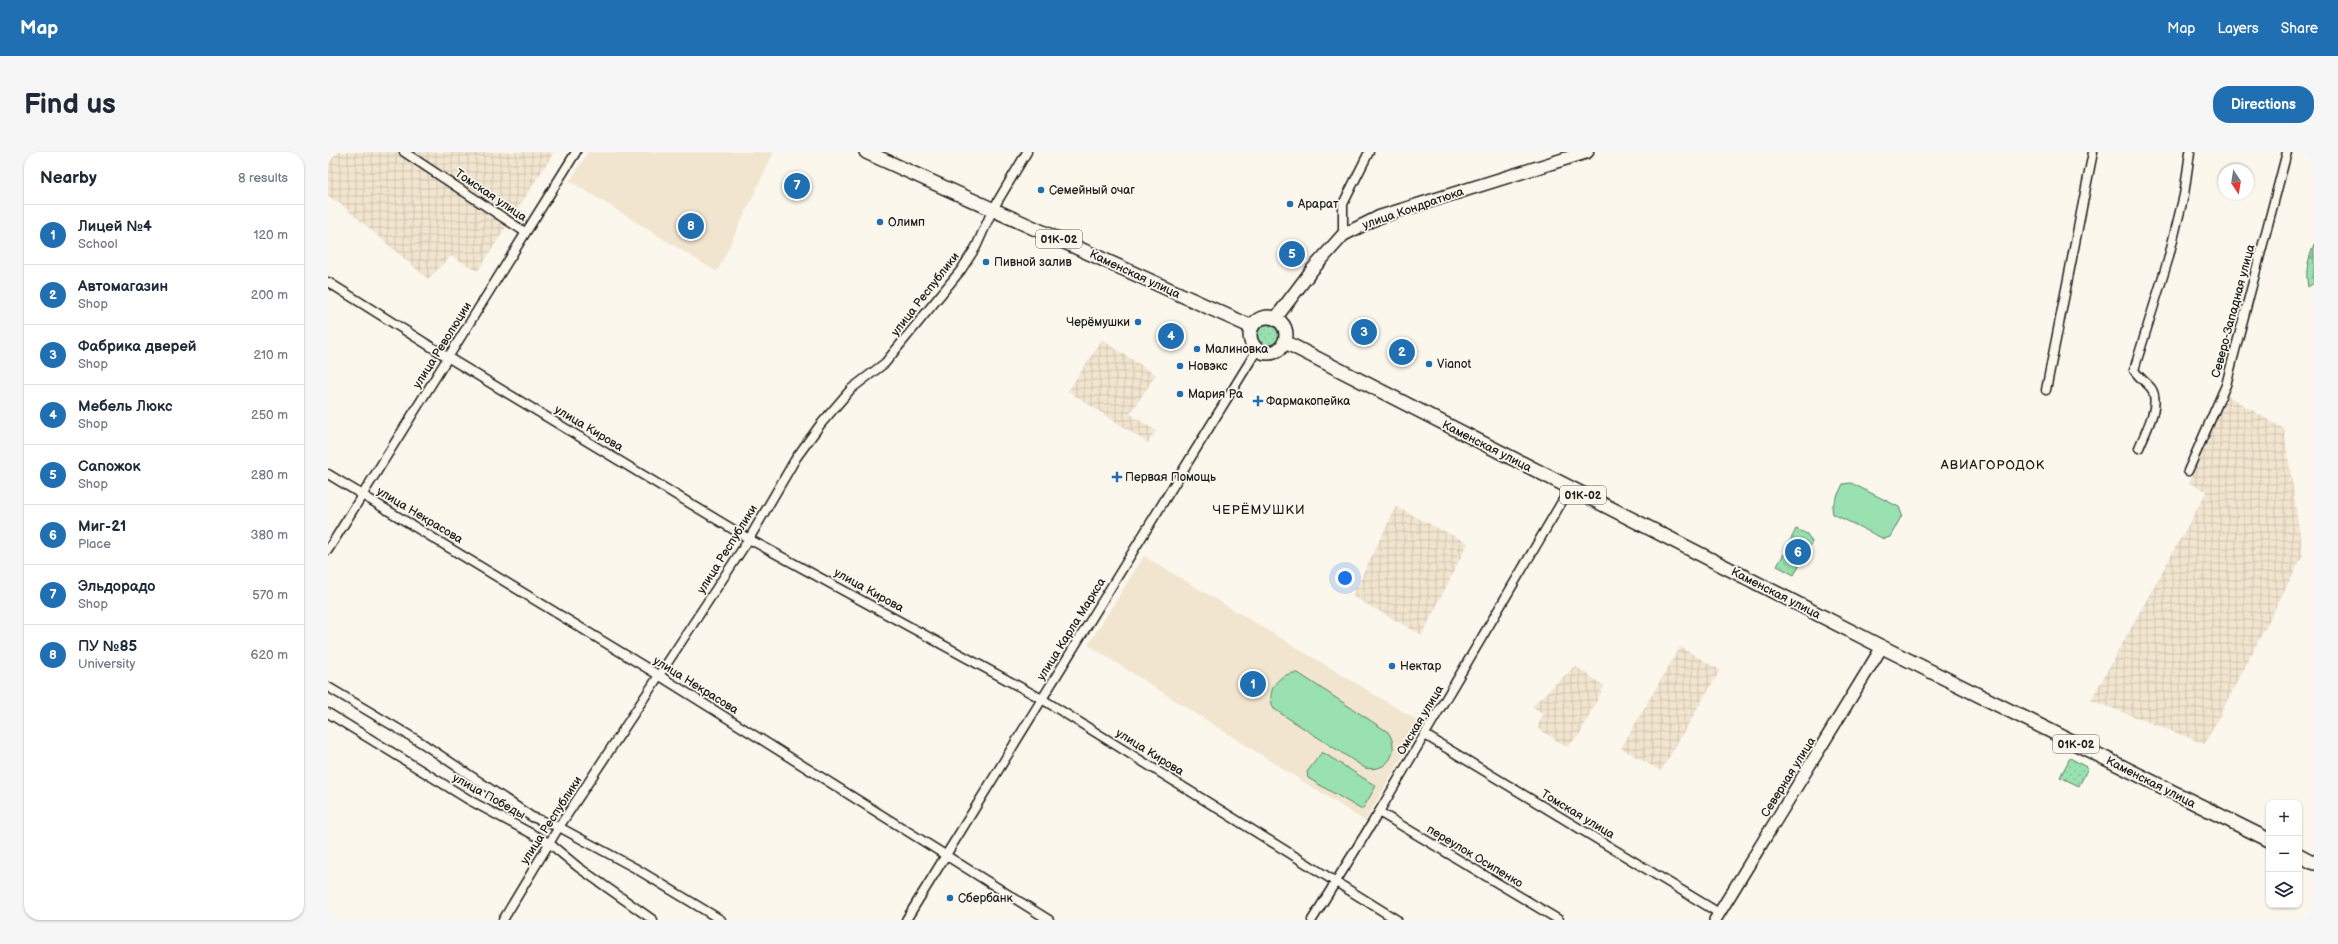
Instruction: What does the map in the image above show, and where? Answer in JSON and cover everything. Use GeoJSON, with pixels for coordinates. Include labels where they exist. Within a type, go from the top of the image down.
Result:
{"type":"FeatureCollection","features":[{"type":"Feature","properties":{"kind":"main road","name":"Каменская улица"},"geometry":{"type":"LineString","coordinates":[[866,152],[1252,327]]}},
{"type":"Feature","properties":{"kind":"main road","name":"улица Кондратюка"},"geometry":{"type":"LineString","coordinates":[[1275,319],[1312,270],[1343,235],[1379,217],[1587,152]]}},
{"type":"Feature","properties":{"kind":"main road"},"geometry":{"type":"LineString","coordinates":[[1265,318],[1275,319],[1284,326],[1286,337],[1285,342],[1278,351],[1267,354],[1257,350],[1251,342],[1252,327],[1255,322],[1265,318]]}},
{"type":"Feature","properties":{"kind":"main road","name":"Каменская улица"},"geometry":{"type":"LineString","coordinates":[[1285,342],[1882,647],[2266,839]]}},
{"type":"Feature","properties":{"kind":"main road"},"geometry":{"type":"LineString","coordinates":[[2302,857],[2314,863]]}},
{"type":"Feature","properties":{"kind":"street","name":"Томская улица"},"geometry":{"type":"LineString","coordinates":[[404,152],[525,232]]}},
{"type":"Feature","properties":{"kind":"street","name":"улица Революции"},"geometry":{"type":"LineString","coordinates":[[328,550],[576,152]]}},
{"type":"Feature","properties":{"kind":"street","name":"улица Республики"},"geometry":{"type":"LineString","coordinates":[[503,920],[559,827],[749,539],[796,458],[820,425],[851,389],[885,363],[961,270],[976,247],[993,209],[1027,152]]}},
{"type":"Feature","properties":{"kind":"street"},"geometry":{"type":"LineString","coordinates":[[1343,235],[1343,204],[1369,152]]}},
{"type":"Feature","properties":{"kind":"street"},"geometry":{"type":"LineString","coordinates":[[2046,390],[2093,152]]}},
{"type":"Feature","properties":{"kind":"street"},"geometry":{"type":"LineString","coordinates":[[2139,448],[2154,410],[2155,399],[2152,390],[2139,379],[2134,370],[2168,260],[2184,195],[2190,152]]}},
{"type":"Feature","properties":{"kind":"street","name":"Северо-Западная улица"},"geometry":{"type":"LineString","coordinates":[[2188,471],[2226,385],[2287,152]]}},
{"type":"Feature","properties":{"kind":"street","name":"улица Кирова"},"geometry":{"type":"LineString","coordinates":[[328,282],[449,358],[749,539],[1042,698],[1397,920]]}},
{"type":"Feature","properties":{"kind":"street","name":"улица Карла Маркса"},"geometry":{"type":"LineString","coordinates":[[906,920],[1257,350]]}},
{"type":"Feature","properties":{"kind":"street","name":"улица Некрасова"},"geometry":{"type":"LineString","coordinates":[[328,474],[660,676],[1049,920]]}},
{"type":"Feature","properties":{"kind":"street","name":"Омская улица"},"geometry":{"type":"LineString","coordinates":[[1312,920],[1337,882],[1379,812],[1570,488]]}},
{"type":"Feature","properties":{"kind":"street","name":"Северная улица"},"geometry":{"type":"LineString","coordinates":[[1717,917],[1882,647]]}},
{"type":"Feature","properties":{"kind":"street"},"geometry":{"type":"LineString","coordinates":[[328,687],[422,743],[532,817],[559,827],[647,875],[721,920]]}},
{"type":"Feature","properties":{"kind":"street","name":"улица Победы"},"geometry":{"type":"LineString","coordinates":[[328,713],[464,796],[549,843],[578,867],[653,920]]}},
{"type":"Feature","properties":{"kind":"street","name":"Томская улица"},"geometry":{"type":"LineString","coordinates":[[1425,734],[1717,917]]}},
{"type":"Feature","properties":{"kind":"street","name":"переулок Осипенко"},"geometry":{"type":"LineString","coordinates":[[1379,812],[1559,920]]}},
{"type":"Feature","properties":{"kind":"shaded area"},"geometry":{"type":"Polygon","coordinates":[[[328,152],[554,152],[478,271],[451,256],[428,279],[342,205],[328,196],[328,152]]]}},
{"type":"Feature","properties":{"kind":"shaded area"},"geometry":{"type":"Polygon","coordinates":[[[588,152],[774,152],[717,272],[570,181],[588,152]]]}},
{"type":"Feature","properties":{"kind":"shaded area"},"geometry":{"type":"Polygon","coordinates":[[[1102,340],[1156,375],[1130,414],[1156,431],[1148,443],[1068,391],[1102,340]]]}},
{"type":"Feature","properties":{"kind":"shaded area"},"geometry":{"type":"Polygon","coordinates":[[[2225,394],[2284,429],[2303,555],[2205,744],[2091,700],[2207,491],[2189,483],[2225,394]]]}},
{"type":"Feature","properties":{"kind":"shaded area"},"geometry":{"type":"Polygon","coordinates":[[[1396,507],[1468,543],[1422,635],[1352,596],[1396,507]]]}},
{"type":"Feature","properties":{"kind":"shaded area"},"geometry":{"type":"Polygon","coordinates":[[[1144,556],[1422,723],[1365,821],[1088,645],[1144,556]]]}},
{"type":"Feature","properties":{"kind":"shaded area"},"geometry":{"type":"Polygon","coordinates":[[[1680,647],[1720,670],[1661,771],[1621,748],[1680,647]]]}},
{"type":"Feature","properties":{"kind":"shaded area"},"geometry":{"type":"Polygon","coordinates":[[[1575,666],[1604,686],[1580,734],[1567,747],[1537,728],[1543,714],[1532,706],[1575,666]]]}},
{"type":"Feature","properties":{"kind":"green space"},"geometry":{"type":"Polygon","coordinates":[[[2314,244],[2314,283],[2308,287],[2308,265],[2314,244]]]}},
{"type":"Feature","properties":{"kind":"green space"},"geometry":{"type":"Polygon","coordinates":[[[1265,320],[1271,320],[1281,327],[1284,336],[1283,342],[1277,349],[1271,352],[1265,352],[1255,345],[1252,339],[1252,333],[1259,323],[1265,320]]]}},
{"type":"Feature","properties":{"kind":"green space"},"geometry":{"type":"Polygon","coordinates":[[[1851,483],[1899,507],[1902,515],[1890,537],[1884,539],[1833,514],[1832,507],[1843,484],[1851,483]]]}},
{"type":"Feature","properties":{"kind":"green space"},"geometry":{"type":"Polygon","coordinates":[[[1796,529],[1807,534],[1812,542],[1803,560],[1785,551],[1796,529]]]}},
{"type":"Feature","properties":{"kind":"green space"},"geometry":{"type":"Polygon","coordinates":[[[1784,554],[1801,563],[1794,575],[1777,566],[1784,554]]]}},
{"type":"Feature","properties":{"kind":"green space"},"geometry":{"type":"Polygon","coordinates":[[[1293,673],[1298,673],[1388,732],[1392,739],[1393,746],[1390,759],[1386,764],[1373,769],[1365,768],[1274,709],[1271,697],[1274,686],[1281,678],[1293,673]]]}},
{"type":"Feature","properties":{"kind":"green space"},"geometry":{"type":"Polygon","coordinates":[[[1322,752],[1376,786],[1362,810],[1308,778],[1307,772],[1322,752]]]}},
{"type":"Feature","properties":{"kind":"green space"},"geometry":{"type":"Polygon","coordinates":[[[2070,758],[2088,768],[2079,786],[2060,777],[2070,758]]]}},
{"type":"Feature","properties":{"kind":"place","name":"Эльдорадо"},"geometry":{"type":"Point","coordinates":[797,186]}},
{"type":"Feature","properties":{"kind":"place","name":"Семейный очаг"},"geometry":{"type":"Point","coordinates":[1041,190]}},
{"type":"Feature","properties":{"kind":"place","name":"Арарат"},"geometry":{"type":"Point","coordinates":[1290,204]}},
{"type":"Feature","properties":{"kind":"place","name":"Олимп"},"geometry":{"type":"Point","coordinates":[880,222]}},
{"type":"Feature","properties":{"kind":"place","name":"ПУ №85"},"geometry":{"type":"Point","coordinates":[691,226]}},
{"type":"Feature","properties":{"kind":"place","name":"Сапожок"},"geometry":{"type":"Point","coordinates":[1292,254]}},
{"type":"Feature","properties":{"kind":"place","name":"Пивной залив"},"geometry":{"type":"Point","coordinates":[986,262]}},
{"type":"Feature","properties":{"kind":"place","name":"Черёмушки"},"geometry":{"type":"Point","coordinates":[1138,322]}},
{"type":"Feature","properties":{"kind":"place","name":"Фабрика дверей"},"geometry":{"type":"Point","coordinates":[1364,332]}},
{"type":"Feature","properties":{"kind":"place","name":"Мебель Люкс"},"geometry":{"type":"Point","coordinates":[1171,336]}},
{"type":"Feature","properties":{"kind":"place","name":"Малиновка"},"geometry":{"type":"Point","coordinates":[1197,349]}},
{"type":"Feature","properties":{"kind":"place","name":"Автомагазин"},"geometry":{"type":"Point","coordinates":[1402,352]}},
{"type":"Feature","properties":{"kind":"place","name":"Vianot"},"geometry":{"type":"Point","coordinates":[1429,364]}},
{"type":"Feature","properties":{"kind":"place","name":"Новэкс"},"geometry":{"type":"Point","coordinates":[1180,366]}},
{"type":"Feature","properties":{"kind":"place","name":"Мария Ра"},"geometry":{"type":"Point","coordinates":[1180,394]}},
{"type":"Feature","properties":{"kind":"place","name":"Фармакопейка"},"geometry":{"type":"Point","coordinates":[1258,401]}},
{"type":"Feature","properties":{"kind":"place","name":"Первая Помощь"},"geometry":{"type":"Point","coordinates":[1117,477]}},
{"type":"Feature","properties":{"kind":"place","name":"Миг-21"},"geometry":{"type":"Point","coordinates":[1798,552]}},
{"type":"Feature","properties":{"kind":"place","name":"Нектар"},"geometry":{"type":"Point","coordinates":[1392,666]}},
{"type":"Feature","properties":{"kind":"place","name":"Лицей №4"},"geometry":{"type":"Point","coordinates":[1253,684]}},
{"type":"Feature","properties":{"kind":"place","name":"Сбербанк"},"geometry":{"type":"Point","coordinates":[950,898]}},
{"type":"Feature","properties":{"kind":"district","name":"АВИАГОРОДОК"},"geometry":{"type":"Point","coordinates":[1993,464]}},
{"type":"Feature","properties":{"kind":"district","name":"ЧЕРЁМУШКИ"},"geometry":{"type":"Point","coordinates":[1259,509]}}]}
